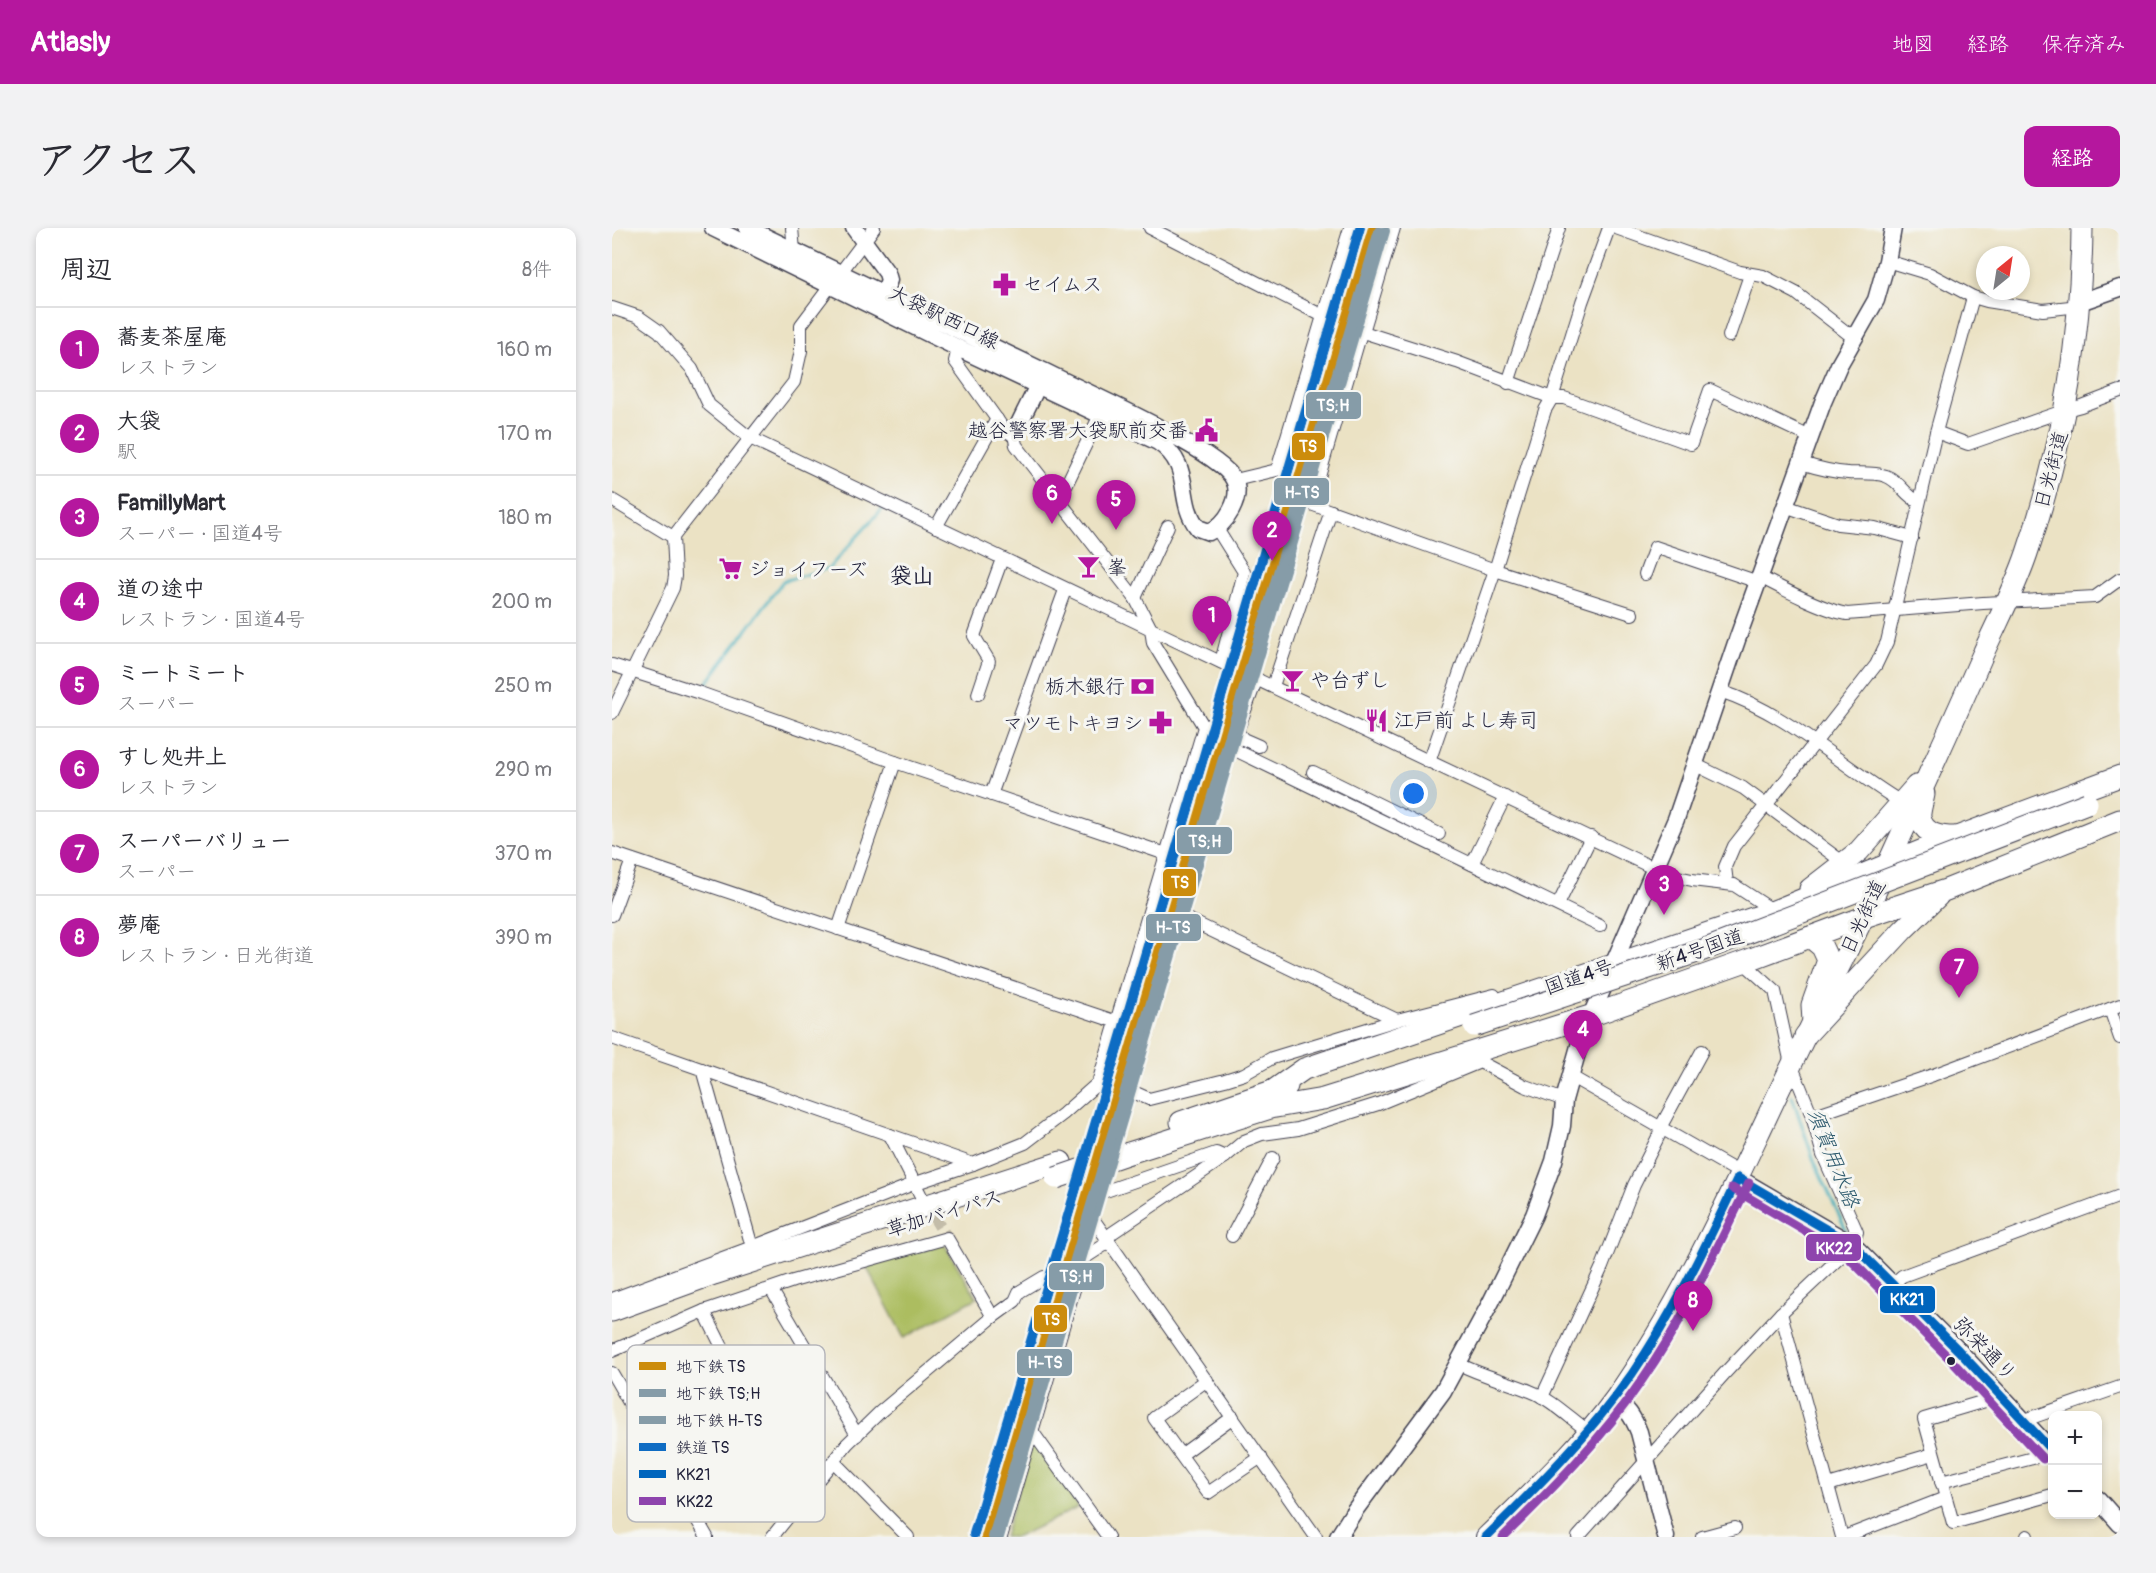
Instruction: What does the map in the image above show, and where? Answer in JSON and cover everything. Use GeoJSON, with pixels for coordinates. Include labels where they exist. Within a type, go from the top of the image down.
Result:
{"type":"FeatureCollection","features":[{"type":"Feature","properties":{"kind":"highway","name":"日光街道"},"geometry":{"type":"LineString","coordinates":[[1864,917],[2007,602],[2026,555],[2044,499],[2066,410],[2080,304],[2082,228]]}},
{"type":"Feature","properties":{"kind":"highway"},"geometry":{"type":"LineString","coordinates":[[1779,909],[1845,863],[1873,836],[1900,802],[1927,775]]}},
{"type":"Feature","properties":{"kind":"highway"},"geometry":{"type":"LineString","coordinates":[[1927,775],[1920,817],[1930,832],[1939,837],[1958,837]]}},
{"type":"Feature","properties":{"kind":"highway","name":"国道4号"},"geometry":{"type":"LineString","coordinates":[[1275,1098],[1304,1069],[1779,909],[1958,837],[2120,776]]}},
{"type":"Feature","properties":{"kind":"highway","name":"新4号国道"},"geometry":{"type":"LineString","coordinates":[[1275,1098],[1319,1090],[1703,950],[2120,790]]}},
{"type":"Feature","properties":{"kind":"highway","name":"新4号国道"},"geometry":{"type":"LineString","coordinates":[[1475,1032],[1664,977],[1907,888],[2120,804]]}},
{"type":"Feature","properties":{"kind":"highway"},"geometry":{"type":"LineString","coordinates":[[1809,1029],[1909,923],[1946,890],[2120,820]]}},
{"type":"Feature","properties":{"kind":"highway","name":"国道4号"},"geometry":{"type":"LineString","coordinates":[[1275,1098],[1323,1099],[1590,1016],[1864,917],[1946,890]]}},
{"type":"Feature","properties":{"kind":"highway"},"geometry":{"type":"LineString","coordinates":[[1809,1029],[1812,1005],[1828,960],[1822,947],[1810,937]]}},
{"type":"Feature","properties":{"kind":"highway","name":"草加バイパス"},"geometry":{"type":"LineString","coordinates":[[612,1323],[1275,1098]]}},
{"type":"Feature","properties":{"kind":"highway","name":"草加バイパス"},"geometry":{"type":"LineString","coordinates":[[612,1311],[714,1274],[1058,1170]]}},
{"type":"Feature","properties":{"kind":"main road","name":"日光街道"},"geometry":{"type":"LineString","coordinates":[[1486,1537],[1545,1479],[1588,1431],[1614,1399],[1655,1336],[1690,1277],[1864,917]]}},
{"type":"Feature","properties":{"kind":"street","name":"大袋駅西口線"},"geometry":{"type":"LineString","coordinates":[[713,228],[836,279],[884,294],[1041,379],[1100,415],[1161,436]]}},
{"type":"Feature","properties":{"kind":"street","name":"大袋駅西口線"},"geometry":{"type":"LineString","coordinates":[[747,228],[794,251],[836,279],[958,348],[1041,379],[1161,436]]}},
{"type":"Feature","properties":{"kind":"street"},"geometry":{"type":"LineString","coordinates":[[792,228],[794,251]]}},
{"type":"Feature","properties":{"kind":"street"},"geometry":{"type":"LineString","coordinates":[[1150,228],[1323,316]]}},
{"type":"Feature","properties":{"kind":"street"},"geometry":{"type":"LineString","coordinates":[[1235,480],[1277,470],[1350,228]]}},
{"type":"Feature","properties":{"kind":"street"},"geometry":{"type":"LineString","coordinates":[[1394,228],[1311,504],[1495,570],[1627,613]]}},
{"type":"Feature","properties":{"kind":"street"},"geometry":{"type":"LineString","coordinates":[[1508,383],[1559,228]]}},
{"type":"Feature","properties":{"kind":"street"},"geometry":{"type":"LineString","coordinates":[[1429,762],[1495,570],[1545,410],[1552,399],[1582,302],[1609,228]]}},
{"type":"Feature","properties":{"kind":"street"},"geometry":{"type":"LineString","coordinates":[[1616,228],[1750,275],[1763,276],[1796,293],[1855,339]]}},
{"type":"Feature","properties":{"kind":"street"},"geometry":{"type":"LineString","coordinates":[[1338,1537],[1354,1510],[1432,1408],[1459,1364],[1534,1215],[1554,1161],[1562,1126],[1564,1100],[1590,1016],[1655,868],[1696,765],[1810,437],[1839,365],[1876,300],[1893,228]]}},
{"type":"Feature","properties":{"kind":"street"},"geometry":{"type":"LineString","coordinates":[[612,713],[673,588],[675,576],[672,537],[794,382],[801,351],[801,325],[836,279],[864,232],[887,273],[889,280],[884,294]]}},
{"type":"Feature","properties":{"kind":"street"},"geometry":{"type":"LineString","coordinates":[[1887,261],[1930,274],[1973,297],[2043,310],[2080,304],[2120,288]]}},
{"type":"Feature","properties":{"kind":"street"},"geometry":{"type":"LineString","coordinates":[[1729,336],[1750,275]]}},
{"type":"Feature","properties":{"kind":"street"},"geometry":{"type":"LineString","coordinates":[[1727,883],[1724,872],[1728,855],[1876,665],[1887,642],[1936,432],[1973,297]]}},
{"type":"Feature","properties":{"kind":"street"},"geometry":{"type":"LineString","coordinates":[[612,308],[639,317],[659,331],[692,369],[709,405],[750,438],[1065,590],[1257,678],[1655,868],[1676,877],[1734,885],[1779,909]]}},
{"type":"Feature","properties":{"kind":"street"},"geometry":{"type":"LineString","coordinates":[[1363,332],[1457,362],[1552,399],[1564,398],[1690,444],[1710,390],[1810,437]]}},
{"type":"Feature","properties":{"kind":"street"},"geometry":{"type":"LineString","coordinates":[[958,348],[955,361],[1006,432],[1014,434]]}},
{"type":"Feature","properties":{"kind":"street"},"geometry":{"type":"LineString","coordinates":[[612,1299],[1025,1143],[1098,1083],[1204,727],[1153,643],[1150,629],[1135,598],[1016,445],[1014,434],[1041,379]]}},
{"type":"Feature","properties":{"kind":"street"},"geometry":{"type":"LineString","coordinates":[[1936,432],[1968,444],[2120,391]]}},
{"type":"Feature","properties":{"kind":"street"},"geometry":{"type":"LineString","coordinates":[[1059,500],[1100,415]]}},
{"type":"Feature","properties":{"kind":"street"},"geometry":{"type":"LineString","coordinates":[[936,527],[998,419]]}},
{"type":"Feature","properties":{"kind":"street"},"geometry":{"type":"LineString","coordinates":[[1161,436],[1197,450],[1226,470],[1235,480],[1234,499],[1227,517],[1217,529],[1203,532],[1194,524],[1181,469],[1161,436]]}},
{"type":"Feature","properties":{"kind":"street"},"geometry":{"type":"LineString","coordinates":[[1181,469],[1197,450]]}},
{"type":"Feature","properties":{"kind":"street"},"geometry":{"type":"LineString","coordinates":[[1801,463],[1827,471],[1872,473],[1887,477],[1896,481],[1910,498],[1919,502]]}},
{"type":"Feature","properties":{"kind":"street"},"geometry":{"type":"LineString","coordinates":[[612,500],[672,537]]}},
{"type":"Feature","properties":{"kind":"street"},"geometry":{"type":"LineString","coordinates":[[1785,506],[1838,524],[1875,528],[1912,538]]}},
{"type":"Feature","properties":{"kind":"street"},"geometry":{"type":"LineString","coordinates":[[1273,686],[1331,511]]}},
{"type":"Feature","properties":{"kind":"street"},"geometry":{"type":"LineString","coordinates":[[1135,598],[1168,526]]}},
{"type":"Feature","properties":{"kind":"street"},"geometry":{"type":"LineString","coordinates":[[1217,529],[1244,572],[1221,662]]}},
{"type":"Feature","properties":{"kind":"street"},"geometry":{"type":"LineString","coordinates":[[1645,574],[1655,547],[1759,580],[1847,614],[2096,597],[2120,579]]}},
{"type":"Feature","properties":{"kind":"street"},"geometry":{"type":"LineString","coordinates":[[978,694],[989,661],[974,636],[1002,559]]}},
{"type":"Feature","properties":{"kind":"street"},"geometry":{"type":"LineString","coordinates":[[991,795],[1065,590]]}},
{"type":"Feature","properties":{"kind":"street"},"geometry":{"type":"LineString","coordinates":[[612,664],[1166,854]]}},
{"type":"Feature","properties":{"kind":"street"},"geometry":{"type":"LineString","coordinates":[[1257,678],[1231,748],[1092,1216],[1316,1537]]}},
{"type":"Feature","properties":{"kind":"street"},"geometry":{"type":"LineString","coordinates":[[1720,691],[1775,717],[1900,802]]}},
{"type":"Feature","properties":{"kind":"street"},"geometry":{"type":"LineString","coordinates":[[1238,732],[1243,739],[1259,746]]}},
{"type":"Feature","properties":{"kind":"street"},"geometry":{"type":"LineString","coordinates":[[1231,748],[1439,834]]}},
{"type":"Feature","properties":{"kind":"street"},"geometry":{"type":"LineString","coordinates":[[838,929],[894,762]]}},
{"type":"Feature","properties":{"kind":"street"},"geometry":{"type":"LineString","coordinates":[[1696,765],[1743,788],[1845,863]]}},
{"type":"Feature","properties":{"kind":"street"},"geometry":{"type":"LineString","coordinates":[[1313,772],[1362,804],[1472,864],[1600,926]]}},
{"type":"Feature","properties":{"kind":"street"},"geometry":{"type":"LineString","coordinates":[[1472,864],[1505,797]]}},
{"type":"Feature","properties":{"kind":"street"},"geometry":{"type":"LineString","coordinates":[[2033,809],[2048,848]]}},
{"type":"Feature","properties":{"kind":"street"},"geometry":{"type":"LineString","coordinates":[[1558,905],[1591,837]]}},
{"type":"Feature","properties":{"kind":"street"},"geometry":{"type":"LineString","coordinates":[[612,853],[1117,1022]]}},
{"type":"Feature","properties":{"kind":"street"},"geometry":{"type":"LineString","coordinates":[[612,913],[632,860]]}},
{"type":"Feature","properties":{"kind":"street"},"geometry":{"type":"LineString","coordinates":[[1181,916],[1397,1020]]}},
{"type":"Feature","properties":{"kind":"street"},"geometry":{"type":"LineString","coordinates":[[1578,1537],[1781,1313],[1853,1245],[1857,1232],[1823,1155],[1812,1116],[1791,1064],[1775,991],[1743,962]]}},
{"type":"Feature","properties":{"kind":"street"},"geometry":{"type":"LineString","coordinates":[[1129,1090],[1149,1099],[1244,1074],[1272,1058],[1397,1020],[1508,992],[1521,997]]}},
{"type":"Feature","properties":{"kind":"street"},"geometry":{"type":"LineString","coordinates":[[1812,1116],[1933,1076],[2115,1007],[2120,1038]]}},
{"type":"Feature","properties":{"kind":"street"},"geometry":{"type":"LineString","coordinates":[[1001,1537],[1083,1259],[1103,1246],[1112,1233],[1225,1157],[1244,1141],[1262,1134],[1298,1129],[1378,1104],[1538,1037],[1541,1031]]}},
{"type":"Feature","properties":{"kind":"street"},"geometry":{"type":"LineString","coordinates":[[612,1038],[973,1164]]}},
{"type":"Feature","properties":{"kind":"street"},"geometry":{"type":"LineString","coordinates":[[1542,1396],[1602,1267],[1634,1185],[1702,1051]]}},
{"type":"Feature","properties":{"kind":"street"},"geometry":{"type":"LineString","coordinates":[[1480,1062],[1525,1086],[1564,1100]]}},
{"type":"Feature","properties":{"kind":"street"},"geometry":{"type":"LineString","coordinates":[[702,1069],[752,1247]]}},
{"type":"Feature","properties":{"kind":"street"},"geometry":{"type":"LineString","coordinates":[[1570,1076],[1739,1175]]}},
{"type":"Feature","properties":{"kind":"street"},"geometry":{"type":"LineString","coordinates":[[890,1135],[921,1196]]}},
{"type":"Feature","properties":{"kind":"street"},"geometry":{"type":"LineString","coordinates":[[1100,1193],[1216,1153],[1225,1157]]}},
{"type":"Feature","properties":{"kind":"street"},"geometry":{"type":"LineString","coordinates":[[1232,1236],[1273,1158]]}},
{"type":"Feature","properties":{"kind":"street","name":"弥栄通り"},"geometry":{"type":"LineString","coordinates":[[1739,1175],[1853,1245],[2002,1396],[2048,1447]]}},
{"type":"Feature","properties":{"kind":"street"},"geometry":{"type":"LineString","coordinates":[[1893,1284],[1902,1276],[2120,1196]]}},
{"type":"Feature","properties":{"kind":"street"},"geometry":{"type":"LineString","coordinates":[[612,1351],[704,1311],[793,1281],[947,1238],[993,1317]]}},
{"type":"Feature","properties":{"kind":"street"},"geometry":{"type":"LineString","coordinates":[[825,1473],[880,1412],[1015,1301],[1019,1292],[1044,1277]]}},
{"type":"Feature","properties":{"kind":"street"},"geometry":{"type":"LineString","coordinates":[[771,1289],[804,1345]]}},
{"type":"Feature","properties":{"kind":"street"},"geometry":{"type":"LineString","coordinates":[[704,1311],[721,1345]]}},
{"type":"Feature","properties":{"kind":"street"},"geometry":{"type":"LineString","coordinates":[[1781,1313],[1843,1537],[1945,1498]]}},
{"type":"Feature","properties":{"kind":"street"},"geometry":{"type":"LineString","coordinates":[[1459,1364],[1485,1377],[1542,1396],[1588,1431]]}},
{"type":"Feature","properties":{"kind":"street"},"geometry":{"type":"LineString","coordinates":[[612,1372],[627,1398]]}},
{"type":"Feature","properties":{"kind":"street"},"geometry":{"type":"LineString","coordinates":[[1207,1380],[1154,1418],[1208,1492],[1261,1457]]}},
{"type":"Feature","properties":{"kind":"street"},"geometry":{"type":"LineString","coordinates":[[825,1381],[857,1435]]}},
{"type":"Feature","properties":{"kind":"street"},"geometry":{"type":"LineString","coordinates":[[2025,1420],[2120,1387]]}},
{"type":"Feature","properties":{"kind":"street"},"geometry":{"type":"LineString","coordinates":[[2002,1396],[1924,1419],[1953,1523],[2048,1497]]}},
{"type":"Feature","properties":{"kind":"street"},"geometry":{"type":"LineString","coordinates":[[1614,1399],[1633,1416],[1666,1537]]}},
{"type":"Feature","properties":{"kind":"street"},"geometry":{"type":"LineString","coordinates":[[1181,1455],[1233,1417]]}},
{"type":"Feature","properties":{"kind":"street"},"geometry":{"type":"LineString","coordinates":[[1032,1431],[1108,1537]]}},
{"type":"Feature","properties":{"kind":"street"},"geometry":{"type":"LineString","coordinates":[[1941,1482],[2048,1453]]}},
{"type":"Feature","properties":{"kind":"street"},"geometry":{"type":"LineString","coordinates":[[1828,1485],[1933,1455]]}},
{"type":"Feature","properties":{"kind":"street"},"geometry":{"type":"LineString","coordinates":[[834,1462],[904,1536]]}},
{"type":"Feature","properties":{"kind":"street"},"geometry":{"type":"LineString","coordinates":[[2102,1504],[2120,1524]]}},
{"type":"Feature","properties":{"kind":"street"},"geometry":{"type":"LineString","coordinates":[[698,1522],[707,1537]]}},
{"type":"Feature","properties":{"kind":"street"},"geometry":{"type":"LineString","coordinates":[[772,1537],[784,1522]]}},
{"type":"Feature","properties":{"kind":"street"},"geometry":{"type":"LineString","coordinates":[[1702,1537],[1735,1528]]}},
{"type":"Feature","properties":{"kind":"green space"},"geometry":{"type":"Polygon","coordinates":[[[944,1244],[977,1298],[904,1338],[866,1266],[944,1244]]]}},
{"type":"Feature","properties":{"kind":"green space"},"geometry":{"type":"Polygon","coordinates":[[[1032,1440],[1079,1507],[1017,1537],[1004,1537],[1032,1440]]]}},
{"type":"Feature","properties":{"kind":"waterway"},"geometry":{"type":"LineString","coordinates":[[704,687],[783,581],[829,568],[883,508]]}},
{"type":"Feature","properties":{"kind":"waterway","name":"須賀用水路"},"geometry":{"type":"LineString","coordinates":[[1792,1096],[1813,1158],[1846,1230]]}},
{"type":"Feature","properties":{"kind":"tunnel"},"geometry":{"type":"LineString","coordinates":[[924,1201],[947,1238]]}},
{"type":"Feature","properties":{"kind":"metro line","name":"TS"},"geometry":{"type":"LineString","coordinates":[[986,1537],[1373,228]]}},
{"type":"Feature","properties":{"kind":"metro line","name":"H-TS"},"geometry":{"type":"LineString","coordinates":[[993,1537],[1379,231]]}},
{"type":"Feature","properties":{"kind":"metro line","name":"TS;H"},"geometry":{"type":"LineString","coordinates":[[999,1537],[1385,231]]}},
{"type":"Feature","properties":{"kind":"rail line","name":"TS"},"geometry":{"type":"LineString","coordinates":[[974,1534],[1360,228]]}},
{"type":"Feature","properties":{"kind":"transit line","name":"KK21"},"geometry":{"type":"LineString","coordinates":[[1738,1178],[1853,1245],[1958,1350],[2048,1447]]}},
{"type":"Feature","properties":{"kind":"transit line","name":"KK21"},"geometry":{"type":"LineString","coordinates":[[1486,1537],[1544,1479],[1599,1418],[1632,1374],[1676,1303],[1738,1178]]}},
{"type":"Feature","properties":{"kind":"transit line","name":"KK22"},"geometry":{"type":"LineString","coordinates":[[1503,1537],[1594,1442],[1642,1380],[1686,1308],[1749,1183]]}},
{"type":"Feature","properties":{"kind":"transit line","name":"KK22"},"geometry":{"type":"LineString","coordinates":[[1732,1188],[1846,1255],[1949,1358],[2043,1459]]}},
{"type":"Feature","properties":{"kind":"place","name":"セイムス"},"geometry":{"type":"Point","coordinates":[1005,284]}},
{"type":"Feature","properties":{"kind":"place","name":"越谷警察署大袋駅前交番"},"geometry":{"type":"Point","coordinates":[1206,430]}},
{"type":"Feature","properties":{"kind":"place","name":"すし処井上"},"geometry":{"type":"Point","coordinates":[1052,524]}},
{"type":"Feature","properties":{"kind":"place","name":"ミートミート"},"geometry":{"type":"Point","coordinates":[1116,530]}},
{"type":"Feature","properties":{"kind":"place","name":"大袋"},"geometry":{"type":"Point","coordinates":[1272,561]}},
{"type":"Feature","properties":{"kind":"place","name":"峯"},"geometry":{"type":"Point","coordinates":[1089,567]}},
{"type":"Feature","properties":{"kind":"place","name":"ジョイフーズ"},"geometry":{"type":"Point","coordinates":[731,569]}},
{"type":"Feature","properties":{"kind":"place","name":"蕎麦茶屋庵"},"geometry":{"type":"Point","coordinates":[1212,646]}},
{"type":"Feature","properties":{"kind":"place","name":"や台ずし"},"geometry":{"type":"Point","coordinates":[1292,680]}},
{"type":"Feature","properties":{"kind":"place","name":"栃木銀行"},"geometry":{"type":"Point","coordinates":[1143,686]}},
{"type":"Feature","properties":{"kind":"place","name":"江戸前 よし寿司"},"geometry":{"type":"Point","coordinates":[1376,720]}},
{"type":"Feature","properties":{"kind":"place","name":"マツモトキヨシ"},"geometry":{"type":"Point","coordinates":[1161,723]}},
{"type":"Feature","properties":{"kind":"place","name":"FamillyMart"},"geometry":{"type":"Point","coordinates":[1664,915]}},
{"type":"Feature","properties":{"kind":"place","name":"スーパーバリュー"},"geometry":{"type":"Point","coordinates":[1959,998]}},
{"type":"Feature","properties":{"kind":"place","name":"道の途中"},"geometry":{"type":"Point","coordinates":[1583,1060]}},
{"type":"Feature","properties":{"kind":"place","name":"夢庵"},"geometry":{"type":"Point","coordinates":[1693,1331]}},
{"type":"Feature","properties":{"kind":"district","name":"袋山"},"geometry":{"type":"Point","coordinates":[912,576]}}]}
